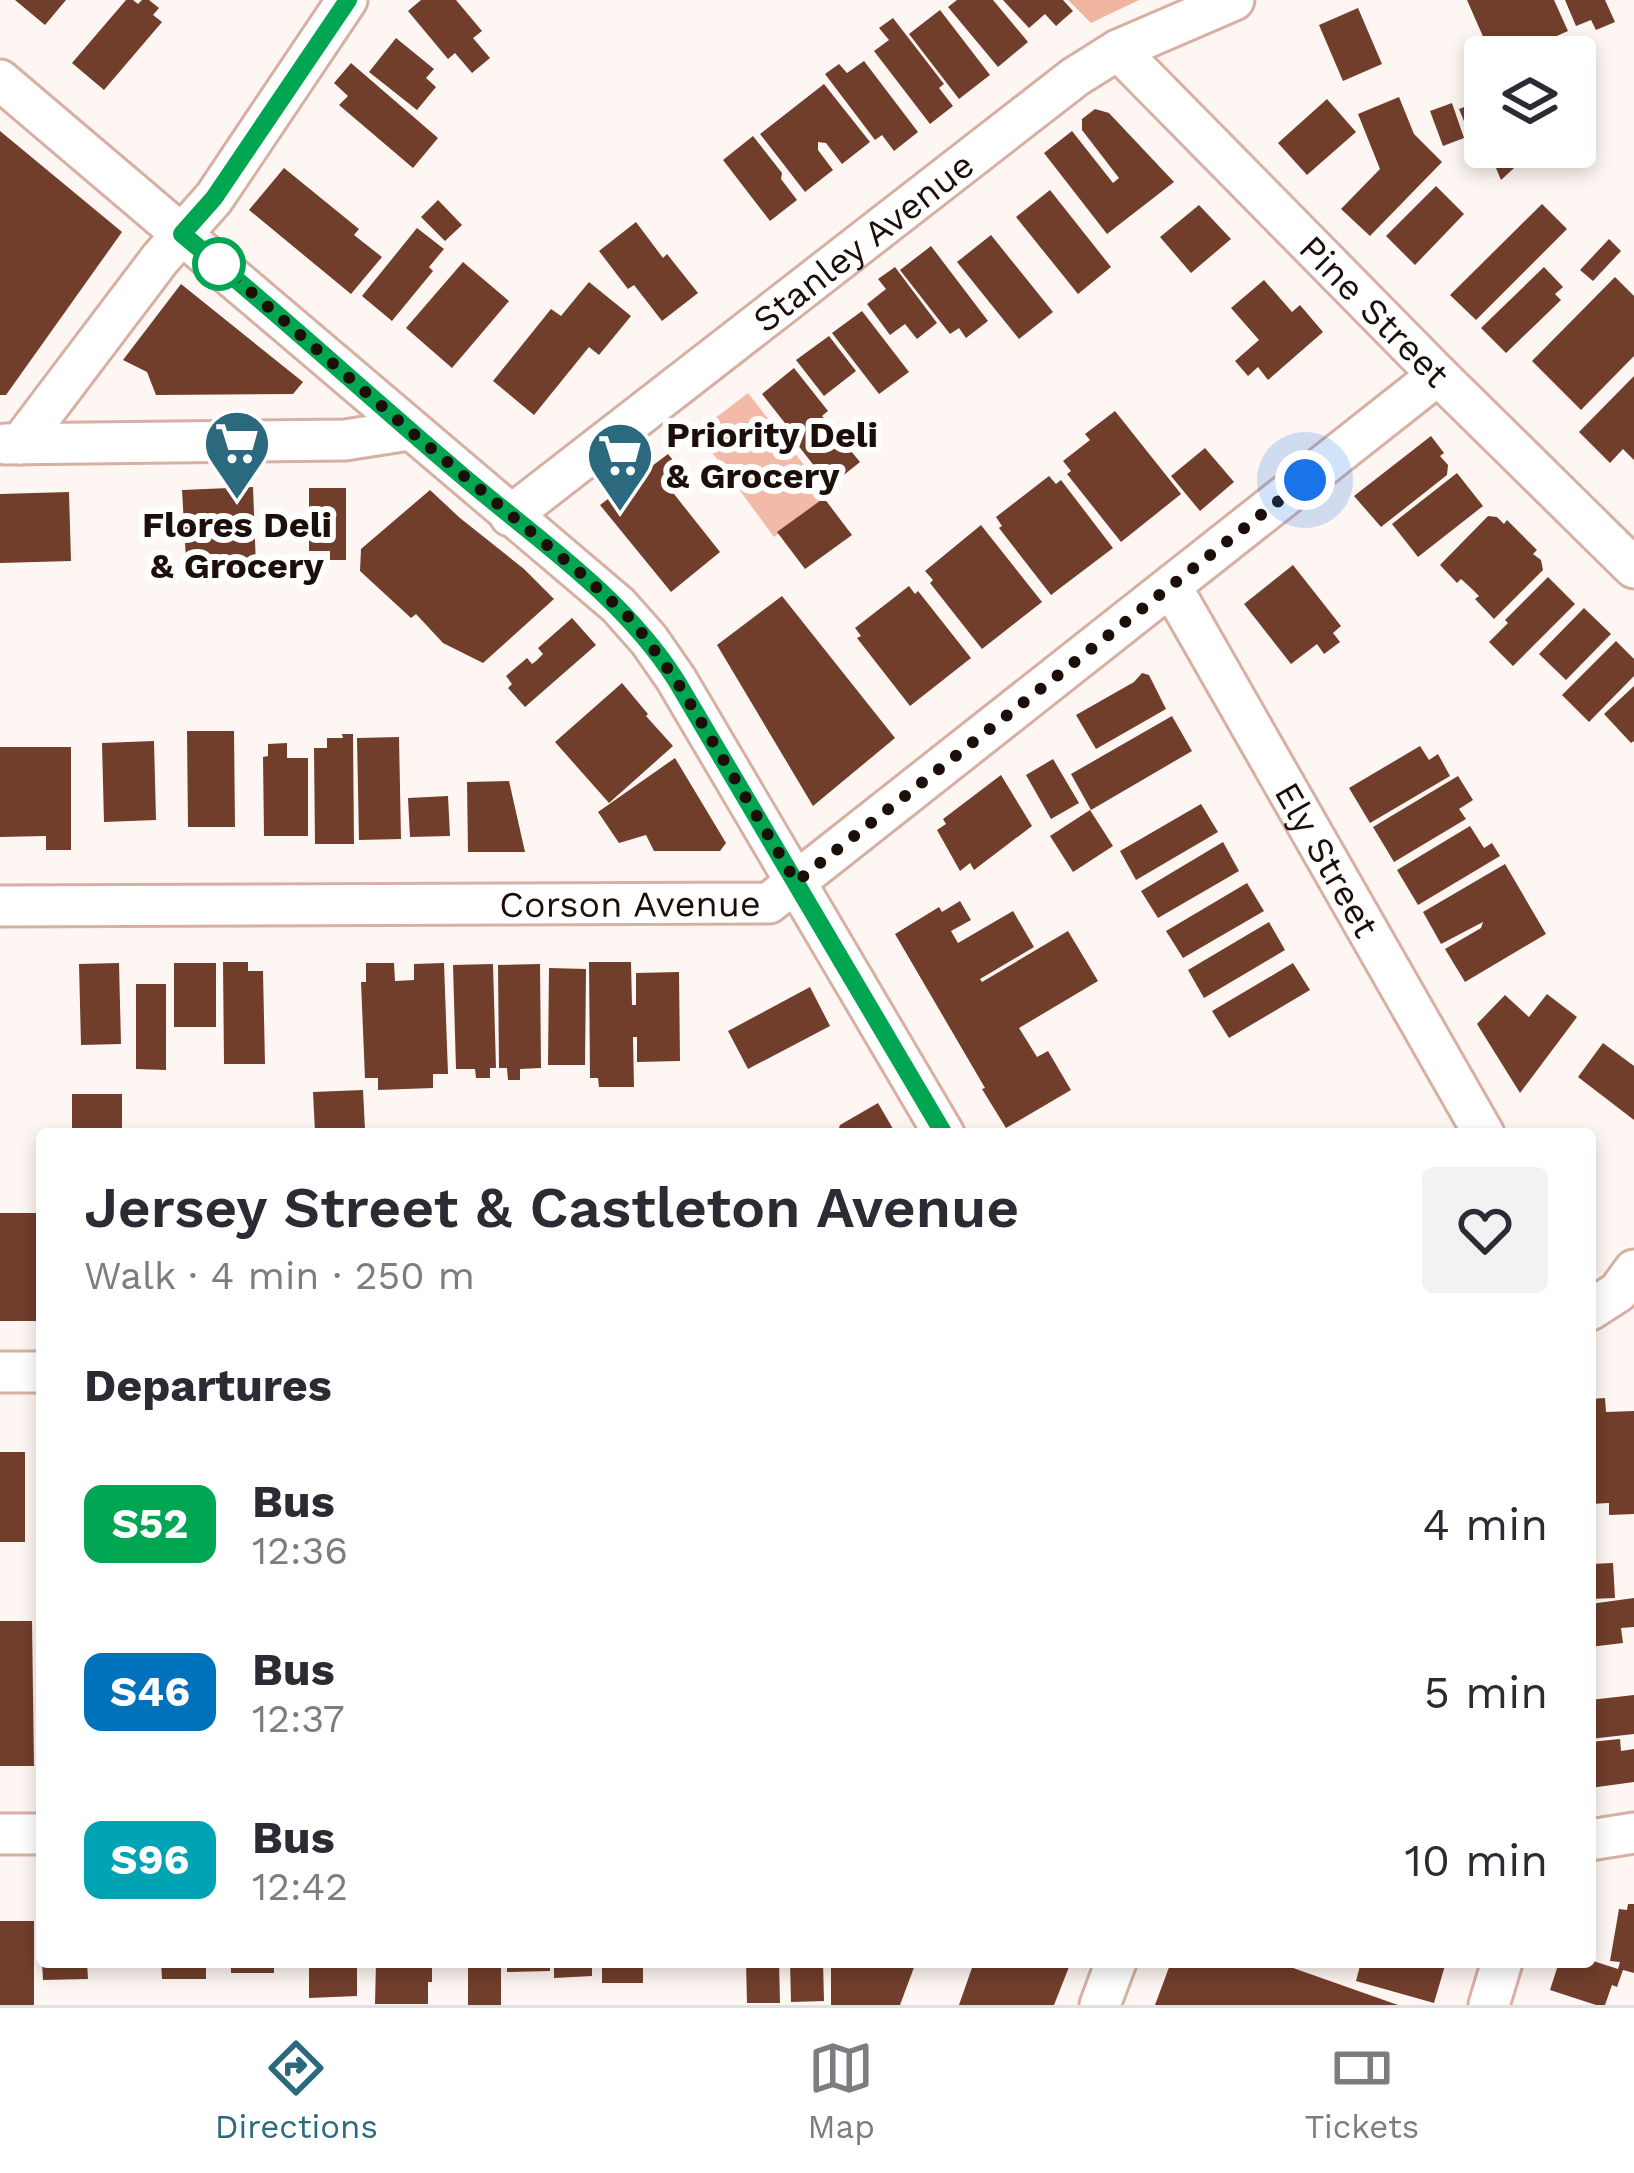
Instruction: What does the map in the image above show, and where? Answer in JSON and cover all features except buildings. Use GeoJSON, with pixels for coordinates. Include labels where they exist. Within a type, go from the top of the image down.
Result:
{"type":"FeatureCollection","features":[{"type":"Feature","properties":{"kind":"street"},"geometry":{"type":"LineString","coordinates":[[10,444],[214,198],[347,0]]}},
{"type":"Feature","properties":{"kind":"street","name":"Stanley Avenue"},"geometry":{"type":"LineString","coordinates":[[510,516],[1075,76],[1118,50],[1234,0]]}},
{"type":"Feature","properties":{"kind":"street","name":"Pine Street"},"geometry":{"type":"LineString","coordinates":[[1118,50],[1634,568]]}},
{"type":"Feature","properties":{"kind":"street"},"geometry":{"type":"LineString","coordinates":[[0,80],[618,605],[676,680],[940,1128]]}},
{"type":"Feature","properties":{"kind":"street","name":"Corson Avenue"},"geometry":{"type":"LineString","coordinates":[[0,906],[769,902],[1438,375]]}},
{"type":"Feature","properties":{"kind":"street"},"geometry":{"type":"LineString","coordinates":[[10,444],[345,440],[409,430]]}},
{"type":"Feature","properties":{"kind":"street","name":"Ely Street"},"geometry":{"type":"LineString","coordinates":[[1171,586],[1481,1128]]}},
{"type":"Feature","properties":{"kind":"street"},"geometry":{"type":"LineString","coordinates":[[0,1372],[36,1372]]}},
{"type":"Feature","properties":{"kind":"street"},"geometry":{"type":"LineString","coordinates":[[1596,1839],[1634,1833]]}},
{"type":"Feature","properties":{"kind":"street"},"geometry":{"type":"LineString","coordinates":[[0,1834],[36,1834]]}},
{"type":"Feature","properties":{"kind":"street"},"geometry":{"type":"LineString","coordinates":[[1100,2005],[1114,1968]]}},
{"type":"Feature","properties":{"kind":"street"},"geometry":{"type":"LineString","coordinates":[[1489,2005],[1500,1968]]}},
{"type":"Feature","properties":{"kind":"shaded area"},"geometry":{"type":"Polygon","coordinates":[[[1068,0],[1139,0],[1091,23],[1068,0]]]}},
{"type":"Feature","properties":{"kind":"shaded area"},"geometry":{"type":"Polygon","coordinates":[[[748,393],[829,497],[774,537],[697,432],[748,393]]]}},
{"type":"Feature","properties":{"kind":"bus line","name":"S52"},"geometry":{"type":"LineString","coordinates":[[348,0],[214,198],[182,234],[633,621],[676,680],[940,1128]]}},
{"type":"Feature","properties":{"kind":"place","name":"Flores Deli & Grocery"},"geometry":{"type":"Point","coordinates":[237,502]}},
{"type":"Feature","properties":{"kind":"place","name":"Priority Deli & Grocery"},"geometry":{"type":"Point","coordinates":[620,514]}},
{"type":"Feature","properties":{"kind":"route"},"geometry":{"type":"LineString","coordinates":[[219,264],[633,621],[676,680],[796,882],[1305,480]]}}]}
